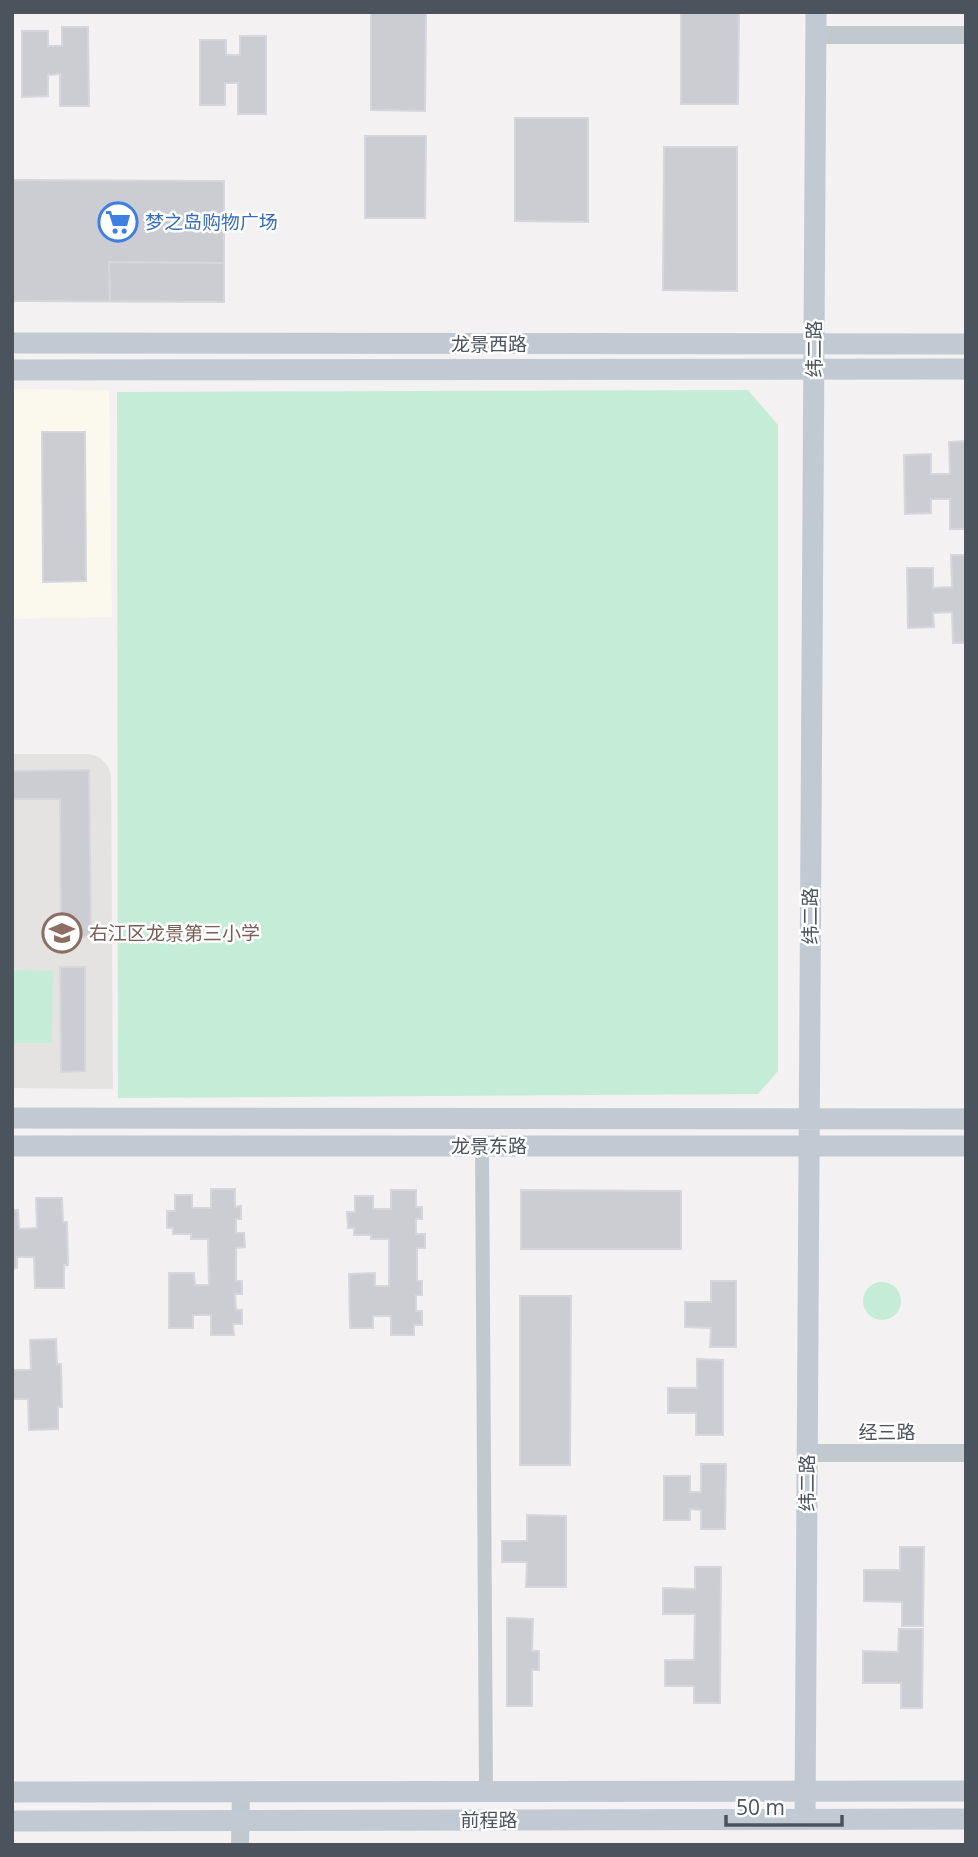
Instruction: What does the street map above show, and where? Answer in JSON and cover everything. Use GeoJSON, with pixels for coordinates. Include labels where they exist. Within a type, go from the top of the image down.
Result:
{"type":"FeatureCollection","features":[{"type":"Feature","properties":{"kind":"main road","name":"纬二路"},"geometry":{"type":"LineString","coordinates":[[805,1819],[816,12]]}},
{"type":"Feature","properties":{"kind":"main road","name":"龙景西路"},"geometry":{"type":"LineString","coordinates":[[12,343],[966,344]]}},
{"type":"Feature","properties":{"kind":"main road","name":"龙景西路"},"geometry":{"type":"LineString","coordinates":[[12,370],[966,369]]}},
{"type":"Feature","properties":{"kind":"main road","name":"龙景东路"},"geometry":{"type":"LineString","coordinates":[[12,1118],[966,1119]]}},
{"type":"Feature","properties":{"kind":"main road","name":"龙景东路"},"geometry":{"type":"LineString","coordinates":[[12,1146],[966,1146]]}},
{"type":"Feature","properties":{"kind":"main road","name":"前程路"},"geometry":{"type":"LineString","coordinates":[[12,1792],[966,1791]]}},
{"type":"Feature","properties":{"kind":"main road","name":"前程路"},"geometry":{"type":"LineString","coordinates":[[12,1821],[966,1819]]}},
{"type":"Feature","properties":{"kind":"street"},"geometry":{"type":"LineString","coordinates":[[816,35],[966,35]]}},
{"type":"Feature","properties":{"kind":"street"},"geometry":{"type":"LineString","coordinates":[[482,1146],[486,1791]]}},
{"type":"Feature","properties":{"kind":"street","name":"经三路"},"geometry":{"type":"LineString","coordinates":[[807,1453],[966,1453]]}},
{"type":"Feature","properties":{"kind":"street"},"geometry":{"type":"LineString","coordinates":[[240,1845],[241,1792]]}},
{"type":"Feature","properties":{"kind":"shaded area"},"geometry":{"type":"Polygon","coordinates":[[[12,389],[109,390],[112,617],[12,619],[12,389]]]}},
{"type":"Feature","properties":{"kind":"shaded area","name":"右江区龙景第三小学"},"geometry":{"type":"Polygon","coordinates":[[[12,754],[89,754],[99,757],[108,766],[111,777],[113,1089],[12,1088],[12,754]]]}},
{"type":"Feature","properties":{"kind":"green space"},"geometry":{"type":"Polygon","coordinates":[[[748,390],[778,425],[778,1071],[758,1094],[118,1098],[117,392],[748,390]]]}},
{"type":"Feature","properties":{"kind":"green space"},"geometry":{"type":"Polygon","coordinates":[[[12,970],[53,971],[52,1043],[12,1043],[12,970]]]}},
{"type":"Feature","properties":{"kind":"green space"},"geometry":{"type":"Polygon","coordinates":[[[882,1282],[895,1288],[901,1301],[895,1314],[882,1320],[869,1314],[863,1301],[869,1288],[882,1282]]]}},
{"type":"Feature","properties":{"kind":"building"},"geometry":{"type":"Polygon","coordinates":[[[371,12],[426,12],[425,111],[371,110],[371,12]]]}},
{"type":"Feature","properties":{"kind":"building"},"geometry":{"type":"Polygon","coordinates":[[[681,12],[739,12],[738,104],[681,104],[681,12]]]}},
{"type":"Feature","properties":{"kind":"building"},"geometry":{"type":"Polygon","coordinates":[[[62,27],[88,27],[89,106],[60,106],[60,74],[48,75],[48,96],[22,97],[22,31],[48,31],[48,46],[62,46],[62,27]]]}},
{"type":"Feature","properties":{"kind":"building"},"geometry":{"type":"Polygon","coordinates":[[[240,36],[266,36],[266,114],[238,114],[238,83],[225,83],[225,105],[200,105],[200,40],[226,40],[226,55],[240,55],[240,36]]]}},
{"type":"Feature","properties":{"kind":"building"},"geometry":{"type":"Polygon","coordinates":[[[515,118],[588,118],[588,222],[515,221],[515,118]]]}},
{"type":"Feature","properties":{"kind":"building"},"geometry":{"type":"Polygon","coordinates":[[[365,136],[426,136],[425,218],[365,218],[365,136]]]}},
{"type":"Feature","properties":{"kind":"building"},"geometry":{"type":"Polygon","coordinates":[[[664,147],[737,147],[737,291],[663,290],[664,147]]]}},
{"type":"Feature","properties":{"kind":"building","name":"梦之岛购物广场"},"geometry":{"type":"Polygon","coordinates":[[[12,180],[224,181],[224,302],[12,301],[12,180]]]}},
{"type":"Feature","properties":{"kind":"building"},"geometry":{"type":"Polygon","coordinates":[[[109,262],[224,263],[224,302],[110,301],[109,262]]]}},
{"type":"Feature","properties":{"kind":"building"},"geometry":{"type":"Polygon","coordinates":[[[42,432],[85,432],[86,581],[43,582],[42,432]]]}},
{"type":"Feature","properties":{"kind":"building"},"geometry":{"type":"Polygon","coordinates":[[[966,441],[966,529],[950,529],[950,499],[931,499],[931,513],[905,514],[904,455],[931,454],[931,474],[950,474],[949,442],[966,441]]]}},
{"type":"Feature","properties":{"kind":"building"},"geometry":{"type":"Polygon","coordinates":[[[951,555],[966,555],[966,643],[953,643],[952,612],[933,613],[934,627],[908,628],[907,568],[933,568],[933,588],[952,587],[951,555]]]}},
{"type":"Feature","properties":{"kind":"building"},"geometry":{"type":"Polygon","coordinates":[[[89,770],[91,937],[61,937],[60,799],[12,799],[12,771],[89,770]]]}},
{"type":"Feature","properties":{"kind":"building"},"geometry":{"type":"Polygon","coordinates":[[[60,967],[85,967],[85,1071],[61,1072],[60,967]]]}},
{"type":"Feature","properties":{"kind":"building"},"geometry":{"type":"Polygon","coordinates":[[[211,1189],[235,1189],[235,1207],[241,1206],[241,1219],[236,1219],[236,1233],[244,1233],[245,1247],[236,1248],[236,1281],[242,1281],[242,1294],[235,1294],[236,1310],[242,1310],[242,1324],[233,1324],[234,1335],[211,1335],[211,1315],[193,1315],[193,1328],[169,1328],[169,1273],[194,1273],[195,1285],[209,1285],[208,1239],[191,1239],[191,1234],[173,1234],[173,1228],[167,1228],[167,1211],[175,1211],[175,1195],[192,1195],[192,1208],[211,1208],[211,1189]]]}},
{"type":"Feature","properties":{"kind":"building"},"geometry":{"type":"Polygon","coordinates":[[[391,1190],[416,1190],[416,1207],[422,1207],[422,1219],[416,1219],[416,1234],[425,1234],[425,1248],[417,1248],[417,1281],[422,1281],[422,1295],[416,1295],[416,1311],[422,1311],[422,1325],[414,1325],[414,1335],[391,1335],[391,1316],[373,1316],[373,1328],[350,1328],[349,1274],[375,1273],[375,1286],[389,1286],[389,1239],[354,1235],[354,1228],[348,1228],[347,1212],[355,1212],[355,1196],[373,1196],[373,1209],[391,1209],[391,1190]]]}},
{"type":"Feature","properties":{"kind":"building"},"geometry":{"type":"Polygon","coordinates":[[[521,1190],[681,1191],[681,1249],[521,1249],[521,1190]]]}},
{"type":"Feature","properties":{"kind":"building"},"geometry":{"type":"Polygon","coordinates":[[[36,1198],[62,1198],[63,1222],[67,1222],[68,1265],[64,1265],[64,1288],[35,1288],[34,1257],[17,1257],[17,1268],[12,1269],[12,1210],[18,1210],[19,1229],[37,1228],[36,1198]]]}},
{"type":"Feature","properties":{"kind":"building"},"geometry":{"type":"Polygon","coordinates":[[[711,1281],[736,1281],[736,1347],[710,1347],[711,1328],[685,1327],[685,1302],[711,1302],[711,1281]]]}},
{"type":"Feature","properties":{"kind":"building"},"geometry":{"type":"Polygon","coordinates":[[[520,1296],[571,1296],[570,1465],[520,1465],[520,1296]]]}},
{"type":"Feature","properties":{"kind":"building"},"geometry":{"type":"Polygon","coordinates":[[[56,1339],[57,1364],[61,1364],[62,1407],[58,1407],[58,1429],[29,1430],[28,1399],[12,1399],[12,1352],[13,1370],[31,1370],[30,1340],[56,1339]]]}},
{"type":"Feature","properties":{"kind":"building"},"geometry":{"type":"Polygon","coordinates":[[[697,1359],[723,1360],[723,1435],[696,1435],[696,1413],[668,1413],[668,1388],[697,1388],[697,1359]]]}},
{"type":"Feature","properties":{"kind":"building"},"geometry":{"type":"Polygon","coordinates":[[[701,1464],[726,1464],[725,1529],[701,1529],[701,1510],[690,1509],[690,1520],[664,1520],[664,1476],[690,1476],[690,1492],[701,1492],[701,1464]]]}},
{"type":"Feature","properties":{"kind":"building"},"geometry":{"type":"Polygon","coordinates":[[[527,1515],[566,1516],[566,1587],[526,1587],[527,1562],[502,1562],[502,1541],[527,1541],[527,1515]]]}},
{"type":"Feature","properties":{"kind":"building"},"geometry":{"type":"Polygon","coordinates":[[[900,1547],[924,1547],[923,1626],[902,1626],[902,1602],[864,1601],[864,1570],[900,1570],[900,1547]]]}},
{"type":"Feature","properties":{"kind":"building"},"geometry":{"type":"Polygon","coordinates":[[[695,1567],[721,1567],[720,1703],[694,1703],[694,1686],[665,1686],[665,1660],[694,1660],[695,1614],[663,1614],[663,1588],[695,1589],[695,1567]]]}},
{"type":"Feature","properties":{"kind":"building"},"geometry":{"type":"Polygon","coordinates":[[[507,1618],[533,1619],[532,1651],[539,1651],[539,1670],[532,1670],[532,1706],[507,1706],[507,1618]]]}},
{"type":"Feature","properties":{"kind":"building"},"geometry":{"type":"Polygon","coordinates":[[[899,1629],[923,1629],[922,1708],[901,1708],[901,1683],[863,1683],[863,1651],[898,1652],[899,1629]]]}},
{"type":"Feature","properties":{"kind":"place","name":"梦之岛购物广场"},"geometry":{"type":"Point","coordinates":[118,222]}},
{"type":"Feature","properties":{"kind":"place","name":"右江区龙景第三小学"},"geometry":{"type":"Point","coordinates":[62,933]}}]}
